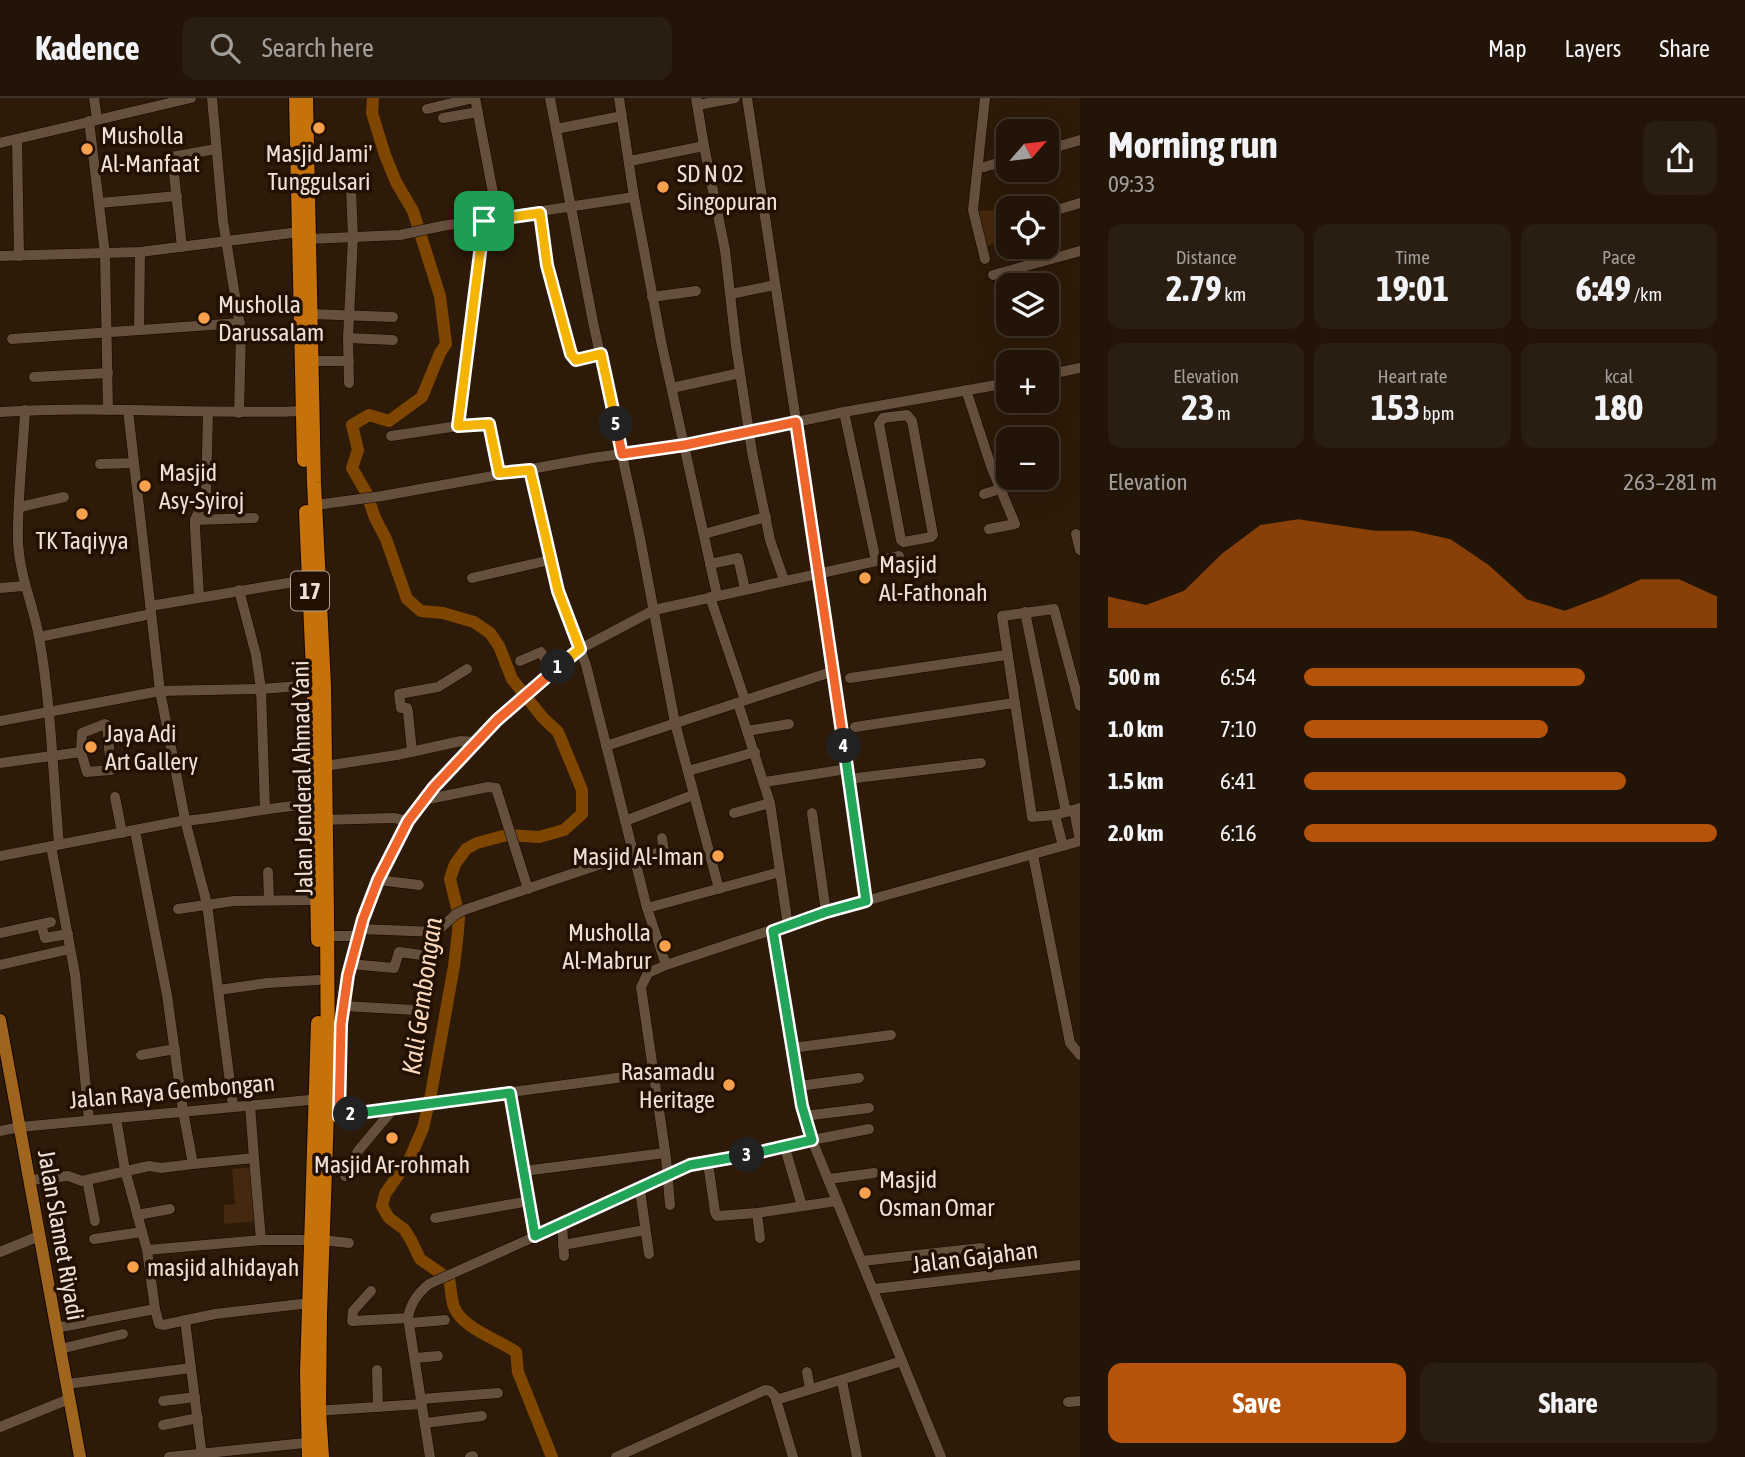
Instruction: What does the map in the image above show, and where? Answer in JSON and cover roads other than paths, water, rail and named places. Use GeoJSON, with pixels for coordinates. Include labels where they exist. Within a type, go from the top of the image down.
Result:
{"type":"FeatureCollection","features":[{"type":"Feature","properties":{"kind":"highway","name":"Jalan Jenderal Ahmad Yani"},"geometry":{"type":"LineString","coordinates":[[296,98],[302,124]]}},
{"type":"Feature","properties":{"kind":"highway","name":"Jalan Jenderal Ahmad Yani"},"geometry":{"type":"LineString","coordinates":[[306,98],[302,124],[307,411],[325,766],[320,804]]}},
{"type":"Feature","properties":{"kind":"highway","name":"Jalan Jenderal Ahmad Yani"},"geometry":{"type":"LineString","coordinates":[[306,310],[311,361],[307,411],[316,505],[314,685],[327,936],[322,1099]]}},
{"type":"Feature","properties":{"kind":"highway","name":"Jalan Jenderal Ahmad Yani"},"geometry":{"type":"LineString","coordinates":[[315,1450],[310,1303],[327,1116],[322,1099],[318,981],[317,900],[321,820]]}},
{"type":"Feature","properties":{"kind":"highway","name":"Jalan Jenderal Ahmad Yani"},"geometry":{"type":"LineString","coordinates":[[313,1411],[317,1240]]}},
{"type":"Feature","properties":{"kind":"main road","name":"Jalan Slamet Riyadi"},"geometry":{"type":"LineString","coordinates":[[0,1020],[79,1457]]}},
{"type":"Feature","properties":{"kind":"street"},"geometry":{"type":"LineString","coordinates":[[94,98],[93,120],[105,254],[108,410]]}},
{"type":"Feature","properties":{"kind":"street"},"geometry":{"type":"LineString","coordinates":[[0,142],[93,120],[149,102],[191,98]]}},
{"type":"Feature","properties":{"kind":"street"},"geometry":{"type":"LineString","coordinates":[[212,98],[226,242],[240,323],[242,347],[239,413]]}},
{"type":"Feature","properties":{"kind":"street"},"geometry":{"type":"LineString","coordinates":[[426,109],[474,98],[498,219]]}},
{"type":"Feature","properties":{"kind":"street"},"geometry":{"type":"LineString","coordinates":[[550,98],[675,723],[719,889]]}},
{"type":"Feature","properties":{"kind":"street"},"geometry":{"type":"LineString","coordinates":[[619,98],[652,296],[704,534],[714,596],[747,731],[770,803],[788,926]]}},
{"type":"Feature","properties":{"kind":"street"},"geometry":{"type":"LineString","coordinates":[[734,98],[697,102],[723,238],[749,432],[770,540],[784,580]]}},
{"type":"Feature","properties":{"kind":"street"},"geometry":{"type":"LineString","coordinates":[[747,98],[866,901]]}},
{"type":"Feature","properties":{"kind":"street"},"geometry":{"type":"LineString","coordinates":[[985,98],[973,211],[985,259]]}},
{"type":"Feature","properties":{"kind":"street"},"geometry":{"type":"LineString","coordinates":[[443,118],[478,112]]}},
{"type":"Feature","properties":{"kind":"street"},"geometry":{"type":"LineString","coordinates":[[556,129],[622,116]]}},
{"type":"Feature","properties":{"kind":"street"},"geometry":{"type":"LineString","coordinates":[[17,139],[19,256]]}},
{"type":"Feature","properties":{"kind":"street"},"geometry":{"type":"LineString","coordinates":[[1059,146],[1080,140]]}},
{"type":"Feature","properties":{"kind":"street"},"geometry":{"type":"LineString","coordinates":[[629,161],[704,146]]}},
{"type":"Feature","properties":{"kind":"street"},"geometry":{"type":"LineString","coordinates":[[171,157],[216,149]]}},
{"type":"Feature","properties":{"kind":"street"},"geometry":{"type":"LineString","coordinates":[[984,167],[996,164]]}},
{"type":"Feature","properties":{"kind":"street"},"geometry":{"type":"LineString","coordinates":[[174,174],[182,247]]}},
{"type":"Feature","properties":{"kind":"street"},"geometry":{"type":"LineString","coordinates":[[349,383],[348,338],[353,237],[351,189]]}},
{"type":"Feature","properties":{"kind":"street"},"geometry":{"type":"LineString","coordinates":[[100,203],[177,196]]}},
{"type":"Feature","properties":{"kind":"street"},"geometry":{"type":"LineString","coordinates":[[0,256],[140,252],[304,235],[353,237],[409,234],[634,197]]}},
{"type":"Feature","properties":{"kind":"street"},"geometry":{"type":"LineString","coordinates":[[1059,210],[1080,204]]}},
{"type":"Feature","properties":{"kind":"street"},"geometry":{"type":"LineString","coordinates":[[540,213],[547,265],[571,354],[576,360],[601,354]]}},
{"type":"Feature","properties":{"kind":"street"},"geometry":{"type":"LineString","coordinates":[[458,426],[484,221]]}},
{"type":"Feature","properties":{"kind":"street"},"geometry":{"type":"LineString","coordinates":[[993,275],[1080,251]]}},
{"type":"Feature","properties":{"kind":"street"},"geometry":{"type":"LineString","coordinates":[[139,330],[140,252]]}},
{"type":"Feature","properties":{"kind":"street"},"geometry":{"type":"LineString","coordinates":[[731,294],[775,285]]}},
{"type":"Feature","properties":{"kind":"street"},"geometry":{"type":"LineString","coordinates":[[652,296],[696,291]]}},
{"type":"Feature","properties":{"kind":"street"},"geometry":{"type":"LineString","coordinates":[[237,309],[267,306],[349,316],[393,317]]}},
{"type":"Feature","properties":{"kind":"street"},"geometry":{"type":"LineString","coordinates":[[12,339],[240,323]]}},
{"type":"Feature","properties":{"kind":"street"},"geometry":{"type":"LineString","coordinates":[[348,338],[393,340]]}},
{"type":"Feature","properties":{"kind":"street"},"geometry":{"type":"LineString","coordinates":[[311,361],[349,361]]}},
{"type":"Feature","properties":{"kind":"street"},"geometry":{"type":"LineString","coordinates":[[1059,372],[1080,368]]}},
{"type":"Feature","properties":{"kind":"street"},"geometry":{"type":"LineString","coordinates":[[34,377],[108,373]]}},
{"type":"Feature","properties":{"kind":"street"},"geometry":{"type":"LineString","coordinates":[[672,388],[740,373]]}},
{"type":"Feature","properties":{"kind":"street"},"geometry":{"type":"LineString","coordinates":[[316,505],[365,499],[499,473],[685,445],[844,412],[996,385]]}},
{"type":"Feature","properties":{"kind":"street"},"geometry":{"type":"LineString","coordinates":[[974,389],[996,474]]}},
{"type":"Feature","properties":{"kind":"street"},"geometry":{"type":"LineString","coordinates":[[894,404],[897,415]]}},
{"type":"Feature","properties":{"kind":"street"},"geometry":{"type":"LineString","coordinates":[[128,410],[160,691],[186,821],[207,904],[233,1107]]}},
{"type":"Feature","properties":{"kind":"street"},"geometry":{"type":"LineString","coordinates":[[25,411],[18,542],[24,586],[39,637],[49,712],[55,845],[70,949],[89,1120]]}},
{"type":"Feature","properties":{"kind":"street"},"geometry":{"type":"LineString","coordinates":[[0,412],[307,411]]}},
{"type":"Feature","properties":{"kind":"street"},"geometry":{"type":"LineString","coordinates":[[199,596],[195,520],[206,495],[208,412]]}},
{"type":"Feature","properties":{"kind":"street"},"geometry":{"type":"LineString","coordinates":[[844,412],[876,561]]}},
{"type":"Feature","properties":{"kind":"street"},"geometry":{"type":"LineString","coordinates":[[897,415],[907,415],[912,421],[933,535],[904,542],[901,540],[878,424],[883,418],[897,415]]}},
{"type":"Feature","properties":{"kind":"street"},"geometry":{"type":"LineString","coordinates":[[391,436],[489,424],[499,473]]}},
{"type":"Feature","properties":{"kind":"street"},"geometry":{"type":"LineString","coordinates":[[100,464],[134,463]]}},
{"type":"Feature","properties":{"kind":"street"},"geometry":{"type":"LineString","coordinates":[[530,470],[560,599],[580,649],[647,908],[666,965]]}},
{"type":"Feature","properties":{"kind":"street"},"geometry":{"type":"LineString","coordinates":[[984,494],[997,490]]}},
{"type":"Feature","properties":{"kind":"street"},"geometry":{"type":"LineString","coordinates":[[989,529],[1014,524],[1000,490]]}},
{"type":"Feature","properties":{"kind":"street"},"geometry":{"type":"LineString","coordinates":[[20,507],[64,497]]}},
{"type":"Feature","properties":{"kind":"street"},"geometry":{"type":"LineString","coordinates":[[704,534],[766,517]]}},
{"type":"Feature","properties":{"kind":"street"},"geometry":{"type":"LineString","coordinates":[[195,520],[254,518]]}},
{"type":"Feature","properties":{"kind":"street"},"geometry":{"type":"LineString","coordinates":[[1076,534],[1080,550]]}},
{"type":"Feature","properties":{"kind":"street"},"geometry":{"type":"LineString","coordinates":[[654,1073],[327,1116],[350,964],[378,880],[408,821],[424,800],[476,742],[552,671],[580,649],[654,610],[899,556]]}},
{"type":"Feature","properties":{"kind":"street"},"geometry":{"type":"LineString","coordinates":[[710,564],[738,558],[745,589]]}},
{"type":"Feature","properties":{"kind":"street"},"geometry":{"type":"LineString","coordinates":[[472,578],[550,560]]}},
{"type":"Feature","properties":{"kind":"street"},"geometry":{"type":"LineString","coordinates":[[39,637],[199,596],[314,579]]}},
{"type":"Feature","properties":{"kind":"street"},"geometry":{"type":"LineString","coordinates":[[0,588],[24,586]]}},
{"type":"Feature","properties":{"kind":"street"},"geometry":{"type":"LineString","coordinates":[[239,590],[256,655],[261,689],[265,809]]}},
{"type":"Feature","properties":{"kind":"street"},"geometry":{"type":"LineString","coordinates":[[1069,811],[1032,817],[1002,616],[1054,609],[1080,706]]}},
{"type":"Feature","properties":{"kind":"street"},"geometry":{"type":"LineString","coordinates":[[1025,612],[1069,811],[1079,838]]}},
{"type":"Feature","properties":{"kind":"street"},"geometry":{"type":"LineString","coordinates":[[520,661],[541,652],[552,671]]}},
{"type":"Feature","properties":{"kind":"street"},"geometry":{"type":"LineString","coordinates":[[850,678],[1006,655]]}},
{"type":"Feature","properties":{"kind":"street"},"geometry":{"type":"LineString","coordinates":[[412,752],[408,712],[407,708],[400,706],[399,694],[438,687],[467,669]]}},
{"type":"Feature","properties":{"kind":"street"},"geometry":{"type":"LineString","coordinates":[[607,746],[834,671]]}},
{"type":"Feature","properties":{"kind":"street"},"geometry":{"type":"LineString","coordinates":[[0,720],[160,691],[314,685]]}},
{"type":"Feature","properties":{"kind":"street"},"geometry":{"type":"LineString","coordinates":[[855,727],[1014,702]]}},
{"type":"Feature","properties":{"kind":"street"},"geometry":{"type":"LineString","coordinates":[[105,724],[111,770],[87,772],[81,752],[82,733],[105,724]]}},
{"type":"Feature","properties":{"kind":"street"},"geometry":{"type":"LineString","coordinates":[[747,731],[789,724]]}},
{"type":"Feature","properties":{"kind":"street"},"geometry":{"type":"LineString","coordinates":[[325,766],[461,741],[476,742]]}},
{"type":"Feature","properties":{"kind":"street"},"geometry":{"type":"LineString","coordinates":[[0,763],[81,752]]}},
{"type":"Feature","properties":{"kind":"street"},"geometry":{"type":"LineString","coordinates":[[688,771],[755,752]]}},
{"type":"Feature","properties":{"kind":"street"},"geometry":{"type":"LineString","coordinates":[[765,782],[981,763]]}},
{"type":"Feature","properties":{"kind":"street"},"geometry":{"type":"LineString","coordinates":[[424,800],[493,787],[498,790],[528,889]]}},
{"type":"Feature","properties":{"kind":"street"},"geometry":{"type":"LineString","coordinates":[[625,821],[693,795]]}},
{"type":"Feature","properties":{"kind":"street"},"geometry":{"type":"LineString","coordinates":[[115,797],[122,833]]}},
{"type":"Feature","properties":{"kind":"street"},"geometry":{"type":"LineString","coordinates":[[734,813],[770,803]]}},
{"type":"Feature","properties":{"kind":"street"},"geometry":{"type":"LineString","coordinates":[[0,856],[186,821],[320,804]]}},
{"type":"Feature","properties":{"kind":"street"},"geometry":{"type":"LineString","coordinates":[[1062,841],[1069,811]]}},
{"type":"Feature","properties":{"kind":"street"},"geometry":{"type":"LineString","coordinates":[[812,813],[826,912]]}},
{"type":"Feature","properties":{"kind":"street"},"geometry":{"type":"LineString","coordinates":[[321,820],[394,818],[408,821]]}},
{"type":"Feature","properties":{"kind":"street"},"geometry":{"type":"LineString","coordinates":[[1062,841],[1061,830],[1069,825],[1075,827],[1079,838]]}},
{"type":"Feature","properties":{"kind":"street"},"geometry":{"type":"LineString","coordinates":[[135,831],[193,1164]]}},
{"type":"Feature","properties":{"kind":"street"},"geometry":{"type":"LineString","coordinates":[[327,936],[429,933],[442,929],[460,912],[635,856],[664,850],[662,838]]}},
{"type":"Feature","properties":{"kind":"street"},"geometry":{"type":"LineString","coordinates":[[670,1205],[666,1155],[641,987],[648,973],[826,912],[1033,855],[1062,841],[1079,838]]}},
{"type":"Feature","properties":{"kind":"street"},"geometry":{"type":"LineString","coordinates":[[1033,855],[1069,1043],[1080,1055]]}},
{"type":"Feature","properties":{"kind":"street"},"geometry":{"type":"LineString","coordinates":[[268,872],[269,900]]}},
{"type":"Feature","properties":{"kind":"street"},"geometry":{"type":"LineString","coordinates":[[647,908],[780,872]]}},
{"type":"Feature","properties":{"kind":"street"},"geometry":{"type":"LineString","coordinates":[[378,880],[419,885]]}},
{"type":"Feature","properties":{"kind":"street"},"geometry":{"type":"LineString","coordinates":[[178,909],[207,904],[317,900]]}},
{"type":"Feature","properties":{"kind":"street"},"geometry":{"type":"LineString","coordinates":[[0,933],[46,923],[46,939],[68,934]]}},
{"type":"Feature","properties":{"kind":"street"},"geometry":{"type":"LineString","coordinates":[[773,931],[804,1116],[941,1457]]}},
{"type":"Feature","properties":{"kind":"street"},"geometry":{"type":"LineString","coordinates":[[0,965],[70,949]]}},
{"type":"Feature","properties":{"kind":"street"},"geometry":{"type":"LineString","coordinates":[[350,964],[394,968],[399,952],[429,956]]}},
{"type":"Feature","properties":{"kind":"street"},"geometry":{"type":"LineString","coordinates":[[219,990],[267,983],[318,981]]}},
{"type":"Feature","properties":{"kind":"street"},"geometry":{"type":"LineString","coordinates":[[343,1006],[415,1010]]}},
{"type":"Feature","properties":{"kind":"street"},"geometry":{"type":"LineString","coordinates":[[792,1048],[891,1035]]}},
{"type":"Feature","properties":{"kind":"street"},"geometry":{"type":"LineString","coordinates":[[141,1055],[175,1049]]}},
{"type":"Feature","properties":{"kind":"street"},"geometry":{"type":"LineString","coordinates":[[799,1086],[859,1078]]}},
{"type":"Feature","properties":{"kind":"street"},"geometry":{"type":"LineString","coordinates":[[510,1093],[535,1236]]}},
{"type":"Feature","properties":{"kind":"street","name":"Jalan Raya Gembongan"},"geometry":{"type":"LineString","coordinates":[[0,1131],[89,1120],[322,1099]]}},
{"type":"Feature","properties":{"kind":"street"},"geometry":{"type":"LineString","coordinates":[[250,1105],[261,1240]]}},
{"type":"Feature","properties":{"kind":"street"},"geometry":{"type":"LineString","coordinates":[[345,1176],[358,1151],[394,1108]]}},
{"type":"Feature","properties":{"kind":"street"},"geometry":{"type":"LineString","coordinates":[[804,1116],[869,1108]]}},
{"type":"Feature","properties":{"kind":"street"},"geometry":{"type":"LineString","coordinates":[[116,1118],[160,1325],[215,1314],[310,1303]]}},
{"type":"Feature","properties":{"kind":"street"},"geometry":{"type":"LineString","coordinates":[[430,1457],[409,1321],[409,1311],[416,1295],[429,1284],[690,1165],[869,1129]]}},
{"type":"Feature","properties":{"kind":"street"},"geometry":{"type":"LineString","coordinates":[[785,1148],[802,1206]]}},
{"type":"Feature","properties":{"kind":"street"},"geometry":{"type":"LineString","coordinates":[[524,1171],[666,1155],[690,1165]]}},
{"type":"Feature","properties":{"kind":"street"},"geometry":{"type":"LineString","coordinates":[[30,1180],[68,1176],[82,1181],[149,1166],[161,1168],[254,1158]]}},
{"type":"Feature","properties":{"kind":"street"},"geometry":{"type":"LineString","coordinates":[[708,1163],[715,1212],[718,1216],[837,1201]]}},
{"type":"Feature","properties":{"kind":"street"},"geometry":{"type":"LineString","coordinates":[[829,1179],[874,1173]]}},
{"type":"Feature","properties":{"kind":"street"},"geometry":{"type":"LineString","coordinates":[[87,1180],[95,1221]]}},
{"type":"Feature","properties":{"kind":"street"},"geometry":{"type":"LineString","coordinates":[[640,1190],[649,1254]]}},
{"type":"Feature","properties":{"kind":"street"},"geometry":{"type":"LineString","coordinates":[[435,1218],[529,1201]]}},
{"type":"Feature","properties":{"kind":"street"},"geometry":{"type":"LineString","coordinates":[[137,1215],[170,1209]]}},
{"type":"Feature","properties":{"kind":"street"},"geometry":{"type":"LineString","coordinates":[[757,1213],[760,1238]]}},
{"type":"Feature","properties":{"kind":"street"},"geometry":{"type":"LineString","coordinates":[[562,1224],[563,1251],[646,1230]]}},
{"type":"Feature","properties":{"kind":"street"},"geometry":{"type":"LineString","coordinates":[[94,1239],[142,1232]]}},
{"type":"Feature","properties":{"kind":"street"},"geometry":{"type":"LineString","coordinates":[[0,1252],[39,1236]]}},
{"type":"Feature","properties":{"kind":"street"},"geometry":{"type":"LineString","coordinates":[[146,1250],[261,1240],[349,1243]]}},
{"type":"Feature","properties":{"kind":"street"},"geometry":{"type":"LineString","coordinates":[[862,1261],[981,1248]]}},
{"type":"Feature","properties":{"kind":"street","name":"Jalan Gajahan"},"geometry":{"type":"LineString","coordinates":[[874,1289],[1080,1265]]}},
{"type":"Feature","properties":{"kind":"street"},"geometry":{"type":"LineString","coordinates":[[371,1291],[353,1311],[352,1321],[444,1320]]}},
{"type":"Feature","properties":{"kind":"street"},"geometry":{"type":"LineString","coordinates":[[56,1328],[155,1309]]}},
{"type":"Feature","properties":{"kind":"street"},"geometry":{"type":"LineString","coordinates":[[185,1320],[202,1455]]}},
{"type":"Feature","properties":{"kind":"street"},"geometry":{"type":"LineString","coordinates":[[60,1349],[123,1334]]}},
{"type":"Feature","properties":{"kind":"street"},"geometry":{"type":"LineString","coordinates":[[415,1359],[438,1356]]}},
{"type":"Feature","properties":{"kind":"street"},"geometry":{"type":"LineString","coordinates":[[776,1400],[902,1361]]}},
{"type":"Feature","properties":{"kind":"street"},"geometry":{"type":"LineString","coordinates":[[67,1384],[191,1368]]}},
{"type":"Feature","properties":{"kind":"street"},"geometry":{"type":"LineString","coordinates":[[377,1370],[378,1407]]}},
{"type":"Feature","properties":{"kind":"street"},"geometry":{"type":"LineString","coordinates":[[807,1372],[810,1390]]}},
{"type":"Feature","properties":{"kind":"street"},"geometry":{"type":"LineString","coordinates":[[842,1381],[857,1457]]}},
{"type":"Feature","properties":{"kind":"street"},"geometry":{"type":"LineString","coordinates":[[616,1457],[762,1391],[770,1391],[776,1400],[793,1457]]}},
{"type":"Feature","properties":{"kind":"street"},"geometry":{"type":"LineString","coordinates":[[313,1411],[378,1407],[498,1393]]}},
{"type":"Feature","properties":{"kind":"street"},"geometry":{"type":"LineString","coordinates":[[163,1401],[195,1397]]}},
{"type":"Feature","properties":{"kind":"street"},"geometry":{"type":"LineString","coordinates":[[0,1427],[69,1399]]}},
{"type":"Feature","properties":{"kind":"street"},"geometry":{"type":"LineString","coordinates":[[1068,1402],[1080,1401]]}},
{"type":"Feature","properties":{"kind":"street"},"geometry":{"type":"LineString","coordinates":[[425,1423],[482,1416]]}},
{"type":"Feature","properties":{"kind":"street"},"geometry":{"type":"LineString","coordinates":[[163,1425],[198,1418]]}},
{"type":"Feature","properties":{"kind":"street"},"geometry":{"type":"LineString","coordinates":[[169,1457],[315,1450]]}},
{"type":"Feature","properties":{"kind":"waterway","name":"Kali Gembongan"},"geometry":{"type":"LineString","coordinates":[[373,98],[372,113],[385,155],[396,182],[413,211],[440,296],[446,344],[422,397],[389,421],[369,415],[352,425],[358,450],[352,468],[367,494],[386,539],[407,599],[421,611],[443,613],[474,622],[490,633],[499,646],[512,679],[543,718],[558,732],[582,790],[582,814],[564,830],[539,837],[507,835],[477,843],[466,849],[455,864],[450,879],[459,916],[458,932],[431,1094],[423,1128],[410,1158],[385,1194],[382,1206],[389,1218],[404,1229],[420,1259],[449,1279],[453,1304],[464,1321],[516,1352],[518,1372],[552,1457]]}},
{"type":"Feature","properties":{"kind":"place","name":"Masjid Jami' Tunggulsari"},"geometry":{"type":"Point","coordinates":[319,128]}},
{"type":"Feature","properties":{"kind":"place","name":"Musholla Al-Manfaat"},"geometry":{"type":"Point","coordinates":[87,149]}},
{"type":"Feature","properties":{"kind":"place","name":"SD N 02 Singopuran"},"geometry":{"type":"Point","coordinates":[663,187]}},
{"type":"Feature","properties":{"kind":"place","name":"Musholla Darussalam"},"geometry":{"type":"Point","coordinates":[204,318]}},
{"type":"Feature","properties":{"kind":"place","name":"Masjid Asy-Syiroj"},"geometry":{"type":"Point","coordinates":[145,486]}},
{"type":"Feature","properties":{"kind":"place","name":"TK Taqiyya"},"geometry":{"type":"Point","coordinates":[82,514]}},
{"type":"Feature","properties":{"kind":"place","name":"Masjid Al-Fathonah"},"geometry":{"type":"Point","coordinates":[865,578]}},
{"type":"Feature","properties":{"kind":"place","name":"Jaya Adi Art Gallery"},"geometry":{"type":"Point","coordinates":[91,747]}},
{"type":"Feature","properties":{"kind":"place","name":"Masjid Al-Iman"},"geometry":{"type":"Point","coordinates":[718,856]}},
{"type":"Feature","properties":{"kind":"place","name":"Musholla Al-Mabrur"},"geometry":{"type":"Point","coordinates":[665,946]}},
{"type":"Feature","properties":{"kind":"place","name":"Rasamadu Heritage"},"geometry":{"type":"Point","coordinates":[729,1085]}},
{"type":"Feature","properties":{"kind":"place","name":"Masjid Ar-rohmah"},"geometry":{"type":"Point","coordinates":[392,1138]}},
{"type":"Feature","properties":{"kind":"place","name":"Masjid Osman Omar"},"geometry":{"type":"Point","coordinates":[865,1193]}},
{"type":"Feature","properties":{"kind":"place","name":"masjid alhidayah"},"geometry":{"type":"Point","coordinates":[133,1267]}}]}
